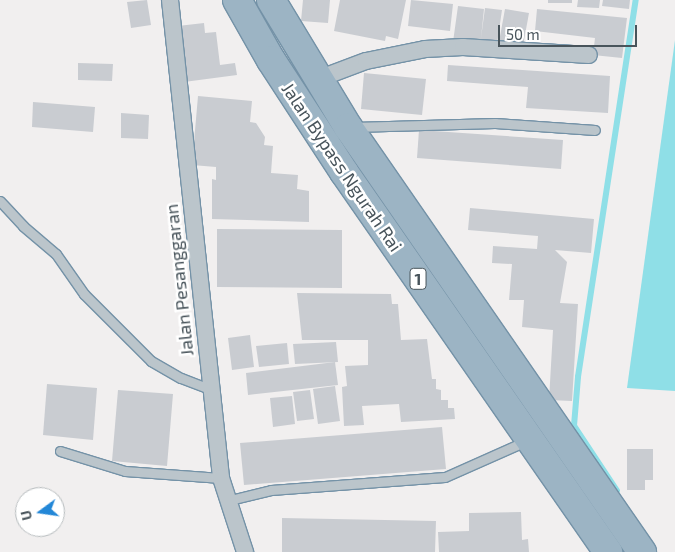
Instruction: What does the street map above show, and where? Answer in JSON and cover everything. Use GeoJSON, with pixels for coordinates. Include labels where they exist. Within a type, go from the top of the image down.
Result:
{"type":"FeatureCollection","features":[{"type":"Feature","properties":{"kind":"highway","name":"Jalan Bypass Ngurah Rai"},"geometry":{"type":"LineString","coordinates":[[237,0],[271,60],[344,172],[608,552]]}},
{"type":"Feature","properties":{"kind":"highway","name":"Jalan Bypass Ngurah Rai"},"geometry":{"type":"LineString","coordinates":[[271,0],[348,127],[642,552]]}},
{"type":"Feature","properties":{"kind":"street","name":"Jalan Pesanggaran"},"geometry":{"type":"LineString","coordinates":[[170,0],[221,478],[226,501],[245,552]]}},
{"type":"Feature","properties":{"kind":"street"},"geometry":{"type":"LineString","coordinates":[[318,79],[366,60],[425,49],[463,47],[589,55]]}},
{"type":"Feature","properties":{"kind":"lane"},"geometry":{"type":"LineString","coordinates":[[348,127],[495,123],[595,130]]}},
{"type":"Feature","properties":{"kind":"lane"},"geometry":{"type":"LineString","coordinates":[[0,201],[23,226],[56,254],[84,294],[150,361],[210,389]]}},
{"type":"Feature","properties":{"kind":"lane"},"geometry":{"type":"LineString","coordinates":[[226,501],[297,487],[446,477],[528,439]]}},
{"type":"Feature","properties":{"kind":"lane"},"geometry":{"type":"LineString","coordinates":[[60,452],[125,471],[221,478]]}},
{"type":"Feature","properties":{"kind":"water"},"geometry":{"type":"Polygon","coordinates":[[[675,40],[675,391],[627,388],[675,40]]]}},
{"type":"Feature","properties":{"kind":"building"},"geometry":{"type":"Polygon","coordinates":[[[147,0],[151,25],[131,28],[127,2],[147,0]]]}},
{"type":"Feature","properties":{"kind":"building"},"geometry":{"type":"Polygon","coordinates":[[[303,0],[330,0],[328,23],[301,21],[303,0]]]}},
{"type":"Feature","properties":{"kind":"building"},"geometry":{"type":"Polygon","coordinates":[[[340,0],[406,0],[398,39],[386,36],[385,41],[334,31],[340,0]]]}},
{"type":"Feature","properties":{"kind":"building"},"geometry":{"type":"Polygon","coordinates":[[[411,0],[453,4],[450,31],[408,26],[411,0]]]}},
{"type":"Feature","properties":{"kind":"building"},"geometry":{"type":"Polygon","coordinates":[[[548,0],[572,0],[572,3],[548,3],[548,0]]]}},
{"type":"Feature","properties":{"kind":"building"},"geometry":{"type":"Polygon","coordinates":[[[578,0],[600,0],[599,8],[577,7],[578,0]]]}},
{"type":"Feature","properties":{"kind":"building"},"geometry":{"type":"Polygon","coordinates":[[[603,0],[630,0],[629,9],[602,6],[603,0]]]}},
{"type":"Feature","properties":{"kind":"building"},"geometry":{"type":"Polygon","coordinates":[[[458,6],[484,9],[481,38],[485,8],[502,10],[497,44],[453,42],[458,6]]]}},
{"type":"Feature","properties":{"kind":"building"},"geometry":{"type":"Polygon","coordinates":[[[505,9],[529,13],[523,46],[499,42],[505,9]]]}},
{"type":"Feature","properties":{"kind":"building"},"geometry":{"type":"Polygon","coordinates":[[[537,9],[627,18],[622,58],[593,55],[595,38],[535,31],[537,9]]]}},
{"type":"Feature","properties":{"kind":"building"},"geometry":{"type":"Polygon","coordinates":[[[204,23],[205,33],[216,32],[220,65],[235,63],[237,75],[184,82],[178,26],[204,23]]]}},
{"type":"Feature","properties":{"kind":"building"},"geometry":{"type":"Polygon","coordinates":[[[78,63],[113,64],[112,81],[78,80],[78,63]]]}},
{"type":"Feature","properties":{"kind":"building"},"geometry":{"type":"Polygon","coordinates":[[[448,65],[610,76],[608,113],[526,108],[528,87],[447,81],[448,65]]]}},
{"type":"Feature","properties":{"kind":"building"},"geometry":{"type":"Polygon","coordinates":[[[364,73],[426,79],[422,115],[361,109],[364,73]]]}},
{"type":"Feature","properties":{"kind":"building"},"geometry":{"type":"Polygon","coordinates":[[[198,96],[252,101],[250,122],[256,123],[265,137],[264,145],[273,146],[271,173],[298,175],[297,189],[309,191],[309,222],[212,219],[212,179],[216,180],[216,167],[192,165],[198,96]]]}},
{"type":"Feature","properties":{"kind":"building"},"geometry":{"type":"Polygon","coordinates":[[[33,102],[95,107],[93,132],[32,127],[33,102]]]}},
{"type":"Feature","properties":{"kind":"building"},"geometry":{"type":"Polygon","coordinates":[[[121,113],[149,115],[148,139],[121,138],[121,113]]]}},
{"type":"Feature","properties":{"kind":"building"},"geometry":{"type":"Polygon","coordinates":[[[419,130],[563,140],[561,169],[417,158],[419,130]]]}},
{"type":"Feature","properties":{"kind":"building"},"geometry":{"type":"Polygon","coordinates":[[[470,208],[594,219],[591,253],[555,250],[567,262],[560,303],[578,304],[572,401],[549,400],[553,330],[522,327],[524,300],[509,300],[512,264],[492,263],[493,246],[537,249],[538,236],[468,230],[470,208]]]}},
{"type":"Feature","properties":{"kind":"building"},"geometry":{"type":"Polygon","coordinates":[[[217,229],[342,230],[342,288],[217,287],[217,229]]]}},
{"type":"Feature","properties":{"kind":"building"},"geometry":{"type":"Polygon","coordinates":[[[297,293],[391,294],[392,304],[398,304],[401,340],[427,339],[432,379],[436,379],[436,389],[441,390],[441,400],[448,400],[448,408],[454,408],[455,419],[401,422],[399,404],[362,406],[364,425],[344,426],[342,387],[347,386],[345,366],[368,365],[368,340],[302,340],[297,293]]]}},
{"type":"Feature","properties":{"kind":"building"},"geometry":{"type":"Polygon","coordinates":[[[250,335],[254,367],[232,370],[228,338],[250,335]]]}},
{"type":"Feature","properties":{"kind":"building"},"geometry":{"type":"Polygon","coordinates":[[[336,342],[338,362],[295,364],[293,344],[336,342]]]}},
{"type":"Feature","properties":{"kind":"building"},"geometry":{"type":"Polygon","coordinates":[[[287,343],[289,364],[259,367],[256,346],[287,343]]]}},
{"type":"Feature","properties":{"kind":"building"},"geometry":{"type":"Polygon","coordinates":[[[335,362],[338,385],[248,395],[246,373],[335,362]]]}},
{"type":"Feature","properties":{"kind":"building"},"geometry":{"type":"Polygon","coordinates":[[[47,384],[97,388],[93,440],[43,435],[47,384]]]}},
{"type":"Feature","properties":{"kind":"building"},"geometry":{"type":"Polygon","coordinates":[[[335,386],[340,421],[318,424],[313,389],[335,386]]]}},
{"type":"Feature","properties":{"kind":"building"},"geometry":{"type":"Polygon","coordinates":[[[118,390],[173,394],[167,466],[112,461],[118,390]]]}},
{"type":"Feature","properties":{"kind":"building"},"geometry":{"type":"Polygon","coordinates":[[[310,390],[314,419],[297,421],[293,392],[310,390]]]}},
{"type":"Feature","properties":{"kind":"building"},"geometry":{"type":"Polygon","coordinates":[[[292,396],[295,424],[273,427],[270,398],[292,396]]]}},
{"type":"Feature","properties":{"kind":"building"},"geometry":{"type":"Polygon","coordinates":[[[442,427],[446,469],[244,485],[240,443],[442,427]]]}},
{"type":"Feature","properties":{"kind":"building"},"geometry":{"type":"Polygon","coordinates":[[[627,449],[653,449],[653,480],[645,480],[645,490],[627,490],[627,449]]]}},
{"type":"Feature","properties":{"kind":"building"},"geometry":{"type":"Polygon","coordinates":[[[521,512],[522,540],[528,539],[529,552],[439,552],[438,532],[469,531],[469,513],[521,512]]]}},
{"type":"Feature","properties":{"kind":"building"},"geometry":{"type":"Polygon","coordinates":[[[282,518],[436,521],[435,552],[282,552],[282,518]]]}},
{"type":"Feature","properties":{"kind":"waterway"},"geometry":{"type":"LineString","coordinates":[[617,491],[574,426],[578,377],[636,0]]}}]}
